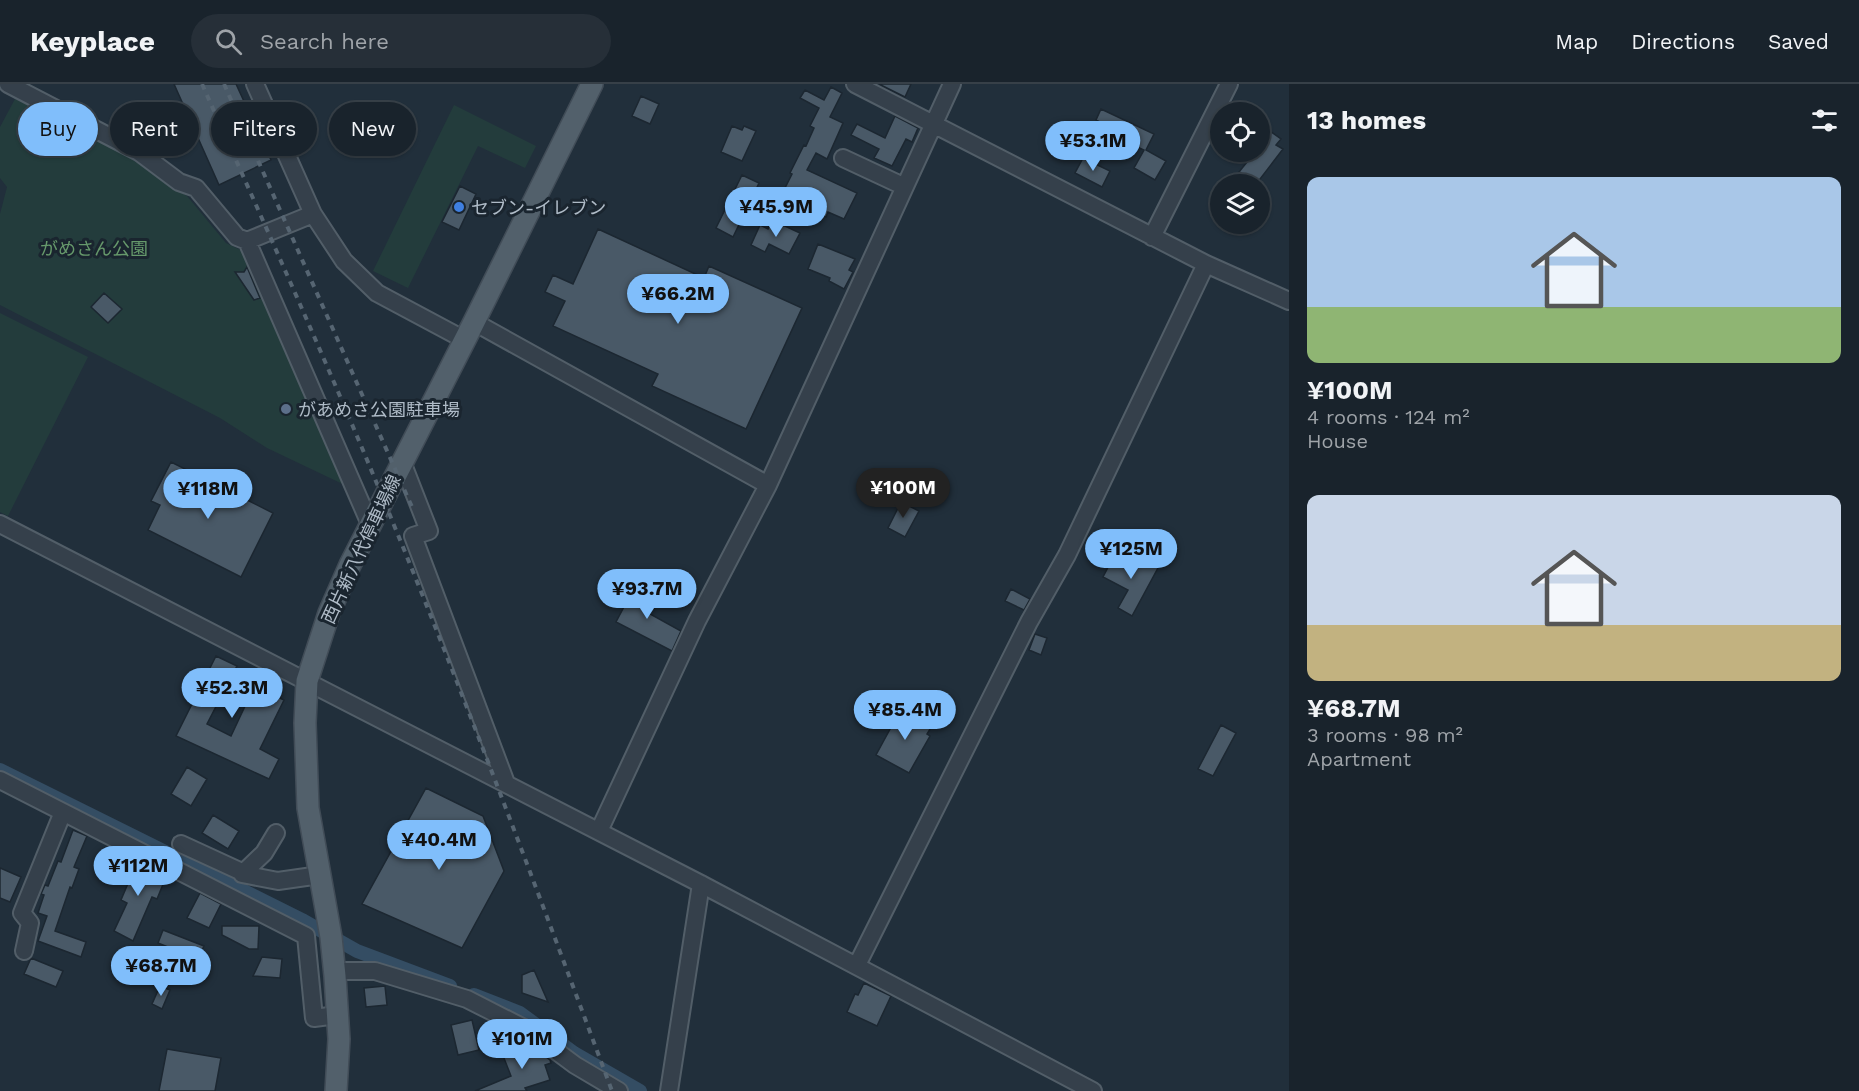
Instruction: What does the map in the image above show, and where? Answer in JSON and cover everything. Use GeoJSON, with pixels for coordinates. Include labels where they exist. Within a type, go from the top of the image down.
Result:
{"type":"FeatureCollection","features":[{"type":"Feature","properties":{"kind":"main road","name":"西片新八代停車場線"},"geometry":{"type":"LineString","coordinates":[[336,1091],[339,1039],[334,971],[308,808],[305,723],[307,681],[329,613],[370,524],[470,331],[592,84]]}},
{"type":"Feature","properties":{"kind":"street"},"geometry":{"type":"LineString","coordinates":[[8,84],[139,152],[179,182],[196,188],[237,237],[248,241],[313,214]]}},
{"type":"Feature","properties":{"kind":"street"},"geometry":{"type":"LineString","coordinates":[[255,84],[313,214],[344,261],[377,293],[470,331],[768,485]]}},
{"type":"Feature","properties":{"kind":"street"},"geometry":{"type":"LineString","coordinates":[[855,84],[1152,237],[1289,301]]}},
{"type":"Feature","properties":{"kind":"street"},"geometry":{"type":"LineString","coordinates":[[599,831],[697,621],[768,485],[903,186],[952,84]]}},
{"type":"Feature","properties":{"kind":"street"},"geometry":{"type":"LineString","coordinates":[[1152,237],[1229,84]]}},
{"type":"Feature","properties":{"kind":"street"},"geometry":{"type":"LineString","coordinates":[[843,158],[903,186]]}},
{"type":"Feature","properties":{"kind":"street"},"geometry":{"type":"LineString","coordinates":[[248,241],[370,524]]}},
{"type":"Feature","properties":{"kind":"street"},"geometry":{"type":"LineString","coordinates":[[857,965],[1029,622],[1067,555],[1206,264]]}},
{"type":"Feature","properties":{"kind":"street"},"geometry":{"type":"LineString","coordinates":[[402,462],[429,531],[413,536],[506,783]]}},
{"type":"Feature","properties":{"kind":"street"},"geometry":{"type":"LineString","coordinates":[[0,524],[599,831],[1093,1091]]}},
{"type":"Feature","properties":{"kind":"street"},"geometry":{"type":"LineString","coordinates":[[0,780],[306,936],[314,1018],[337,1015]]}},
{"type":"Feature","properties":{"kind":"street"},"geometry":{"type":"LineString","coordinates":[[24,951],[30,923],[22,913],[63,812]]}},
{"type":"Feature","properties":{"kind":"street"},"geometry":{"type":"LineString","coordinates":[[231,896],[243,874],[264,853],[276,832]]}},
{"type":"Feature","properties":{"kind":"street"},"geometry":{"type":"LineString","coordinates":[[181,844],[243,874],[278,881],[320,875]]}},
{"type":"Feature","properties":{"kind":"street"},"geometry":{"type":"LineString","coordinates":[[669,1090],[701,884]]}},
{"type":"Feature","properties":{"kind":"street"},"geometry":{"type":"LineString","coordinates":[[334,971],[375,971],[467,999],[528,1030],[575,1065],[619,1091]]}},
{"type":"Feature","properties":{"kind":"green space","name":"がめさん公園"},"geometry":{"type":"Polygon","coordinates":[[[15,99],[21,102],[18,102],[18,156],[98,156],[98,139],[109,144],[110,156],[127,156],[187,196],[226,243],[249,254],[351,488],[267,448],[220,418],[0,305],[0,214],[7,187],[0,178],[0,127],[15,99]]]}},
{"type":"Feature","properties":{"kind":"green space"},"geometry":{"type":"Polygon","coordinates":[[[454,105],[536,146],[525,168],[478,146],[408,288],[373,271],[454,105]]]}},
{"type":"Feature","properties":{"kind":"green space"},"geometry":{"type":"Polygon","coordinates":[[[0,313],[88,357],[8,516],[0,512],[0,313]]]}},
{"type":"Feature","properties":{"kind":"building"},"geometry":{"type":"Polygon","coordinates":[[[174,84],[236,84],[244,102],[211,102],[211,156],[269,156],[271,160],[219,185],[199,140],[199,102],[182,102],[174,84]]]}},
{"type":"Feature","properties":{"kind":"building"},"geometry":{"type":"Polygon","coordinates":[[[879,84],[911,84],[905,97],[879,84]]]}},
{"type":"Feature","properties":{"kind":"building"},"geometry":{"type":"Polygon","coordinates":[[[831,87],[842,93],[830,117],[843,123],[827,159],[816,153],[807,170],[857,193],[844,219],[828,212],[826,217],[781,196],[792,174],[790,173],[814,128],[810,126],[819,108],[800,98],[805,90],[824,100],[831,87]]]}},
{"type":"Feature","properties":{"kind":"building"},"geometry":{"type":"Polygon","coordinates":[[[641,96],[659,104],[650,124],[632,116],[641,96]]]}},
{"type":"Feature","properties":{"kind":"building"},"geometry":{"type":"Polygon","coordinates":[[[1101,109],[1154,134],[1146,150],[1166,161],[1155,180],[1134,168],[1144,150],[1120,139],[1123,134],[1096,120],[1101,109]]]}},
{"type":"Feature","properties":{"kind":"building"},"geometry":{"type":"Polygon","coordinates":[[[895,116],[918,128],[912,142],[906,139],[892,166],[874,158],[879,149],[851,135],[857,124],[885,138],[895,116]]]}},
{"type":"Feature","properties":{"kind":"building"},"geometry":{"type":"Polygon","coordinates":[[[732,126],[742,130],[744,126],[756,131],[742,161],[721,152],[732,126]]]}},
{"type":"Feature","properties":{"kind":"building"},"geometry":{"type":"Polygon","coordinates":[[[1270,131],[1281,139],[1276,145],[1283,149],[1264,174],[1239,172],[1247,162],[1270,162],[1270,131]]]}},
{"type":"Feature","properties":{"kind":"building"},"geometry":{"type":"Polygon","coordinates":[[[1083,158],[1110,171],[1102,187],[1075,173],[1083,158]]]}},
{"type":"Feature","properties":{"kind":"building"},"geometry":{"type":"Polygon","coordinates":[[[742,175],[759,183],[733,237],[716,228],[742,175]]]}},
{"type":"Feature","properties":{"kind":"building"},"geometry":{"type":"Polygon","coordinates":[[[460,186],[476,194],[459,230],[442,222],[460,186]]]}},
{"type":"Feature","properties":{"kind":"building"},"geometry":{"type":"Polygon","coordinates":[[[772,220],[800,233],[789,254],[769,244],[765,252],[751,245],[760,225],[768,229],[772,220]]]}},
{"type":"Feature","properties":{"kind":"building"},"geometry":{"type":"Polygon","coordinates":[[[598,229],[704,278],[709,266],[802,308],[746,429],[652,386],[658,374],[553,326],[565,301],[545,292],[553,275],[573,284],[598,229]]]}},
{"type":"Feature","properties":{"kind":"building"},"geometry":{"type":"Polygon","coordinates":[[[818,244],[855,259],[849,270],[853,272],[844,289],[829,281],[830,278],[808,269],[818,244]]]}},
{"type":"Feature","properties":{"kind":"building"},"geometry":{"type":"Polygon","coordinates":[[[247,267],[260,298],[254,300],[235,272],[244,272],[247,267]]]}},
{"type":"Feature","properties":{"kind":"building"},"geometry":{"type":"Polygon","coordinates":[[[104,293],[122,309],[108,323],[91,307],[104,293]]]}},
{"type":"Feature","properties":{"kind":"building"},"geometry":{"type":"Polygon","coordinates":[[[171,462],[273,513],[241,577],[148,530],[160,505],[151,501],[171,462]]]}},
{"type":"Feature","properties":{"kind":"building"},"geometry":{"type":"Polygon","coordinates":[[[901,502],[919,511],[905,537],[888,528],[901,502]]]}},
{"type":"Feature","properties":{"kind":"building"},"geometry":{"type":"Polygon","coordinates":[[[1115,554],[1134,564],[1139,555],[1159,566],[1132,616],[1118,608],[1128,590],[1103,577],[1115,554]]]}},
{"type":"Feature","properties":{"kind":"building"},"geometry":{"type":"Polygon","coordinates":[[[635,586],[658,598],[650,614],[681,631],[672,651],[616,622],[635,586]]]}},
{"type":"Feature","properties":{"kind":"building"},"geometry":{"type":"Polygon","coordinates":[[[1011,589],[1030,599],[1024,610],[1005,601],[1011,589]]]}},
{"type":"Feature","properties":{"kind":"building"},"geometry":{"type":"Polygon","coordinates":[[[1035,634],[1047,638],[1041,655],[1029,650],[1035,634]]]}},
{"type":"Feature","properties":{"kind":"building"},"geometry":{"type":"Polygon","coordinates":[[[216,656],[237,666],[232,675],[284,700],[260,749],[279,759],[269,779],[176,736],[216,656]],[[222,695],[207,724],[231,736],[245,706],[222,695]]]}},
{"type":"Feature","properties":{"kind":"building"},"geometry":{"type":"Polygon","coordinates":[[[901,709],[932,726],[927,734],[930,736],[909,773],[876,755],[901,709]]]}},
{"type":"Feature","properties":{"kind":"building"},"geometry":{"type":"Polygon","coordinates":[[[1221,725],[1236,733],[1213,776],[1198,769],[1221,725]]]}},
{"type":"Feature","properties":{"kind":"building"},"geometry":{"type":"Polygon","coordinates":[[[187,767],[207,779],[191,806],[171,794],[187,767]]]}},
{"type":"Feature","properties":{"kind":"building"},"geometry":{"type":"Polygon","coordinates":[[[426,788],[483,816],[504,871],[462,948],[362,904],[426,788]]]}},
{"type":"Feature","properties":{"kind":"building"},"geometry":{"type":"Polygon","coordinates":[[[213,815],[239,831],[228,849],[202,833],[213,815]]]}},
{"type":"Feature","properties":{"kind":"building"},"geometry":{"type":"Polygon","coordinates":[[[73,830],[87,836],[74,867],[79,869],[72,888],[70,887],[55,931],[86,942],[81,957],[38,941],[47,916],[38,913],[44,895],[41,894],[45,885],[48,886],[58,861],[61,862],[73,830]]]}},
{"type":"Feature","properties":{"kind":"building"},"geometry":{"type":"Polygon","coordinates":[[[127,856],[151,869],[150,871],[166,877],[157,899],[152,897],[133,941],[114,931],[127,903],[121,900],[132,874],[121,869],[127,856]]]}},
{"type":"Feature","properties":{"kind":"building"},"geometry":{"type":"Polygon","coordinates":[[[0,868],[21,877],[10,902],[0,898],[0,868]]]}},
{"type":"Feature","properties":{"kind":"building"},"geometry":{"type":"Polygon","coordinates":[[[200,893],[221,904],[209,928],[187,918],[200,893]]]}},
{"type":"Feature","properties":{"kind":"building"},"geometry":{"type":"Polygon","coordinates":[[[222,926],[259,926],[258,949],[249,949],[222,935],[222,926]]]}},
{"type":"Feature","properties":{"kind":"building"},"geometry":{"type":"Polygon","coordinates":[[[163,930],[204,946],[199,957],[191,954],[184,971],[168,964],[175,950],[158,943],[163,930]]]}},
{"type":"Feature","properties":{"kind":"building"},"geometry":{"type":"Polygon","coordinates":[[[262,957],[282,959],[280,978],[253,976],[262,957]]]}},
{"type":"Feature","properties":{"kind":"building"},"geometry":{"type":"Polygon","coordinates":[[[31,958],[63,971],[56,987],[24,974],[31,958]]]}},
{"type":"Feature","properties":{"kind":"building"},"geometry":{"type":"Polygon","coordinates":[[[534,970],[548,1002],[522,993],[522,975],[534,970]]]}},
{"type":"Feature","properties":{"kind":"building"},"geometry":{"type":"Polygon","coordinates":[[[864,983],[891,996],[877,1026],[847,1012],[855,994],[858,995],[864,983]]]}},
{"type":"Feature","properties":{"kind":"building"},"geometry":{"type":"Polygon","coordinates":[[[160,986],[170,990],[162,1009],[152,1004],[160,986]]]}},
{"type":"Feature","properties":{"kind":"building"},"geometry":{"type":"Polygon","coordinates":[[[385,986],[387,1005],[366,1007],[364,988],[385,986]]]}},
{"type":"Feature","properties":{"kind":"building"},"geometry":{"type":"Polygon","coordinates":[[[472,1020],[479,1050],[458,1055],[451,1025],[472,1020]]]}},
{"type":"Feature","properties":{"kind":"building"},"geometry":{"type":"Polygon","coordinates":[[[523,1040],[550,1060],[551,1063],[545,1065],[550,1080],[525,1088],[527,1091],[475,1091],[511,1076],[502,1053],[525,1044],[523,1040]]]}},
{"type":"Feature","properties":{"kind":"building"},"geometry":{"type":"Polygon","coordinates":[[[167,1049],[221,1058],[215,1091],[159,1091],[167,1049]]]}},
{"type":"Feature","properties":{"kind":"waterway"},"geometry":{"type":"LineString","coordinates":[[0,770],[304,921],[357,951],[450,986]]}},
{"type":"Feature","properties":{"kind":"waterway"},"geometry":{"type":"LineString","coordinates":[[474,995],[520,1013],[574,1053],[640,1091]]}},
{"type":"Feature","properties":{"kind":"railway"},"geometry":{"type":"LineString","coordinates":[[202,84],[325,362],[396,530],[479,739],[612,1091]]}},
{"type":"Feature","properties":{"kind":"railway"},"geometry":{"type":"LineString","coordinates":[[224,84],[412,507]]}},
{"type":"Feature","properties":{"kind":"place","name":"セブン-イレブン"},"geometry":{"type":"Point","coordinates":[459,207]}},
{"type":"Feature","properties":{"kind":"place","name":"があめさ公園駐車場"},"geometry":{"type":"Point","coordinates":[286,409]}}]}
